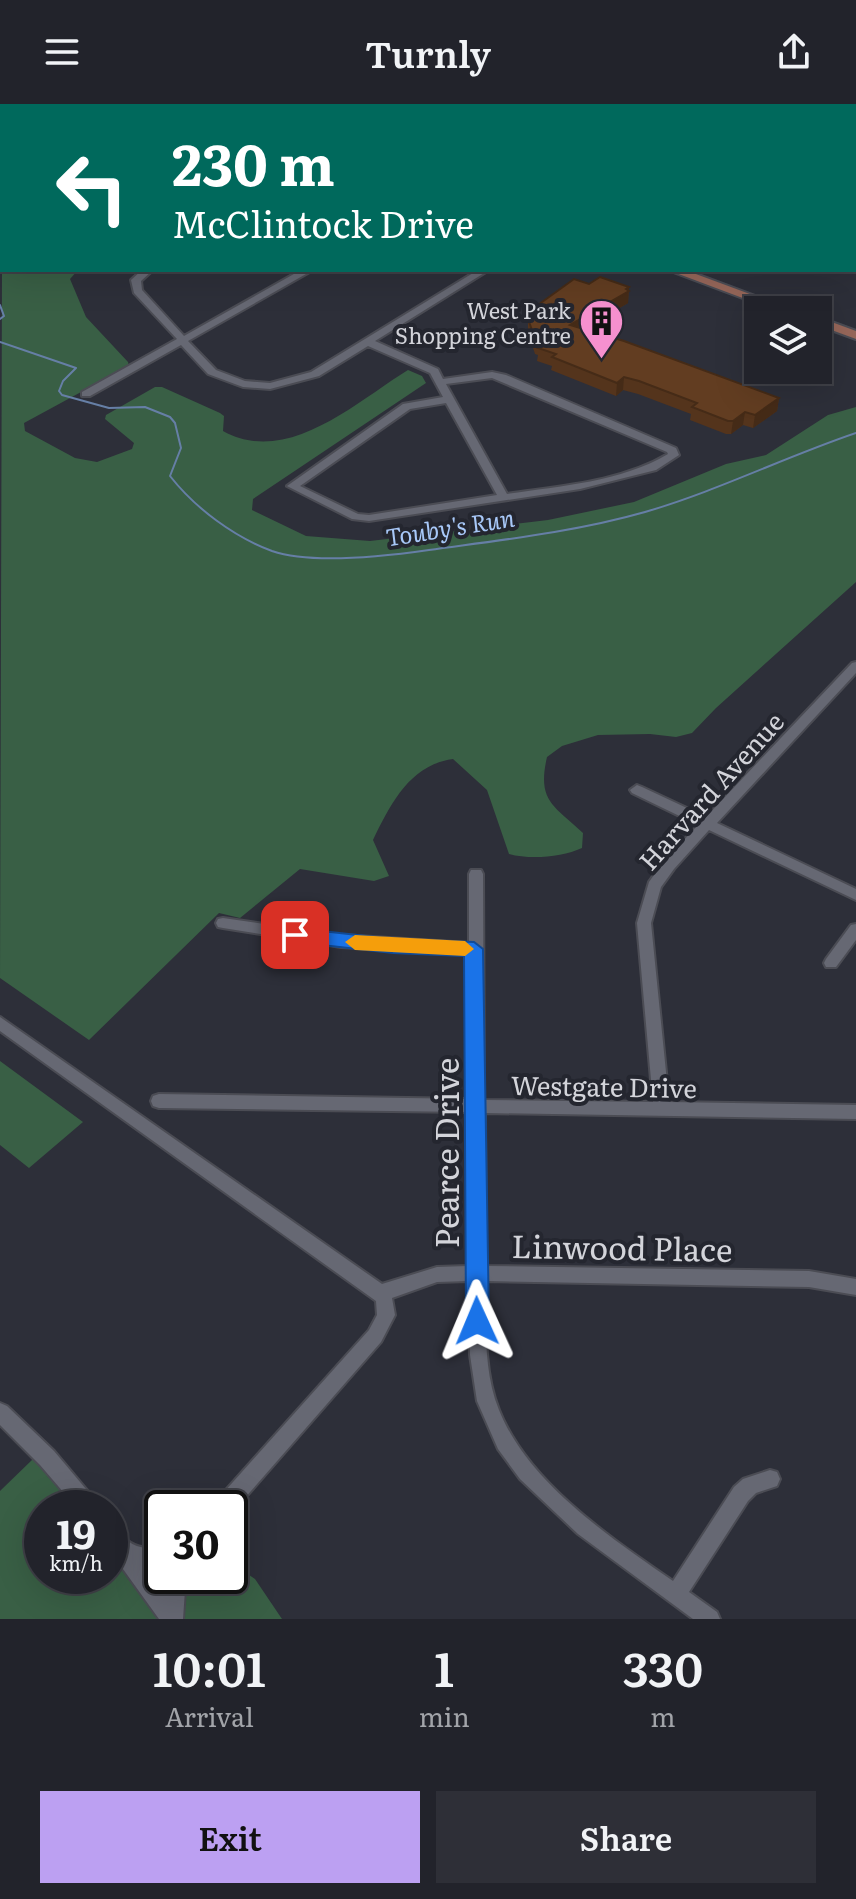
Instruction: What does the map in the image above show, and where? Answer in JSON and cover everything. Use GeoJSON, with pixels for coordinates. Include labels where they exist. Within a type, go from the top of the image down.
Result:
{"type":"FeatureCollection","features":[{"type":"Feature","properties":{"kind":"main road"},"geometry":{"type":"LineString","coordinates":[[680,272],[747,296]]}},
{"type":"Feature","properties":{"kind":"main road"},"geometry":{"type":"LineString","coordinates":[[832,326],[856,335]]}},
{"type":"Feature","properties":{"kind":"street"},"geometry":{"type":"LineString","coordinates":[[146,272],[136,280],[137,291],[212,372],[234,382],[260,386],[299,381],[364,345],[481,272]]}},
{"type":"Feature","properties":{"kind":"street"},"geometry":{"type":"LineString","coordinates":[[86,394],[304,272]]}},
{"type":"Feature","properties":{"kind":"street"},"geometry":{"type":"LineString","coordinates":[[364,345],[439,379],[498,376],[674,452],[652,468],[580,486],[362,518],[292,486],[407,406],[450,399]]}},
{"type":"Feature","properties":{"kind":"street"},"geometry":{"type":"LineString","coordinates":[[439,379],[504,499]]}},
{"type":"Feature","properties":{"kind":"street","name":"Harvard Avenue"},"geometry":{"type":"LineString","coordinates":[[662,1110],[644,938],[646,908],[661,876],[856,666]]}},
{"type":"Feature","properties":{"kind":"street"},"geometry":{"type":"LineString","coordinates":[[637,790],[856,895]]}},
{"type":"Feature","properties":{"kind":"street","name":"Pearce Drive"},"geometry":{"type":"LineString","coordinates":[[476,874],[476,1274],[482,1374],[490,1412],[517,1461],[534,1483],[566,1512],[710,1619]]}},
{"type":"Feature","properties":{"kind":"street"},"geometry":{"type":"LineString","coordinates":[[223,923],[341,941],[474,949]]}},
{"type":"Feature","properties":{"kind":"street"},"geometry":{"type":"LineString","coordinates":[[831,963],[856,929]]}},
{"type":"Feature","properties":{"kind":"street"},"geometry":{"type":"LineString","coordinates":[[0,1023],[380,1292],[387,1310],[379,1331],[239,1490]]}},
{"type":"Feature","properties":{"kind":"street","name":"Westgate Drive"},"geometry":{"type":"LineString","coordinates":[[159,1101],[856,1112]]}},
{"type":"Feature","properties":{"kind":"street","name":"Linwood Place"},"geometry":{"type":"LineString","coordinates":[[380,1292],[393,1291],[435,1274],[809,1279],[856,1287]]}},
{"type":"Feature","properties":{"kind":"street"},"geometry":{"type":"LineString","coordinates":[[0,1412],[47,1458],[74,1490]]}},
{"type":"Feature","properties":{"kind":"street"},"geometry":{"type":"LineString","coordinates":[[676,1594],[741,1494],[750,1486],[770,1479]]}},
{"type":"Feature","properties":{"kind":"street"},"geometry":{"type":"LineString","coordinates":[[128,1559],[172,1619]]}},
{"type":"Feature","properties":{"kind":"street"},"geometry":{"type":"LineString","coordinates":[[172,1619],[174,1594]]}},
{"type":"Feature","properties":{"kind":"green space"},"geometry":{"type":"Polygon","coordinates":[[[2,272],[76,272],[70,279],[86,317],[128,362],[129,366],[24,423],[25,431],[75,458],[97,462],[132,449],[134,443],[105,419],[106,415],[155,387],[162,387],[220,413],[224,416],[223,431],[247,440],[272,441],[320,426],[408,370],[422,376],[426,383],[253,499],[252,510],[306,536],[370,541],[548,520],[634,502],[726,464],[766,455],[828,415],[856,407],[856,582],[692,733],[676,737],[598,735],[562,746],[547,757],[544,772],[546,793],[556,808],[583,833],[582,848],[546,857],[509,854],[487,790],[453,759],[425,769],[414,778],[387,813],[373,840],[389,876],[374,881],[300,869],[240,918],[219,913],[89,1040],[0,978],[2,272]]]}},
{"type":"Feature","properties":{"kind":"green space"},"geometry":{"type":"Polygon","coordinates":[[[0,1061],[83,1122],[29,1168],[0,1145],[0,1061]]]}},
{"type":"Feature","properties":{"kind":"green space"},"geometry":{"type":"Polygon","coordinates":[[[33,1459],[64,1490],[24,1490],[24,1594],[128,1594],[128,1575],[144,1596],[248,1594],[248,1574],[255,1579],[282,1619],[0,1619],[0,1491],[33,1459]]]}},
{"type":"Feature","properties":{"kind":"building","name":"West Park Shopping Centre"},"geometry":{"type":"Polygon","coordinates":[[[600,277],[629,287],[626,289],[629,291],[570,325],[624,341],[779,398],[755,415],[745,412],[728,421],[692,407],[697,403],[624,377],[617,383],[552,357],[556,354],[538,348],[544,344],[536,341],[528,319],[538,313],[531,310],[574,279],[589,284],[600,277]]]}},
{"type":"Feature","properties":{"kind":"waterway"},"geometry":{"type":"LineString","coordinates":[[0,305],[4,316],[0,319]]}},
{"type":"Feature","properties":{"kind":"waterway","name":"Touby's Run"},"geometry":{"type":"LineString","coordinates":[[0,342],[76,368],[63,381],[59,391],[62,395],[109,408],[145,407],[170,417],[175,423],[181,448],[170,476],[191,499],[230,530],[258,545],[308,558],[372,557],[412,552],[538,535],[619,519],[698,494],[856,433]]}},
{"type":"Feature","properties":{"kind":"slow traffic"},"geometry":{"type":"LineString","coordinates":[[355,942],[465,949]]}},
{"type":"Feature","properties":{"kind":"place","name":"West Park Shopping Centre"},"geometry":{"type":"Point","coordinates":[602,361]}},
{"type":"Feature","properties":{"kind":"route"},"geometry":{"type":"LineString","coordinates":[[295,935],[393,946],[474,949],[477,1321]]}}]}
